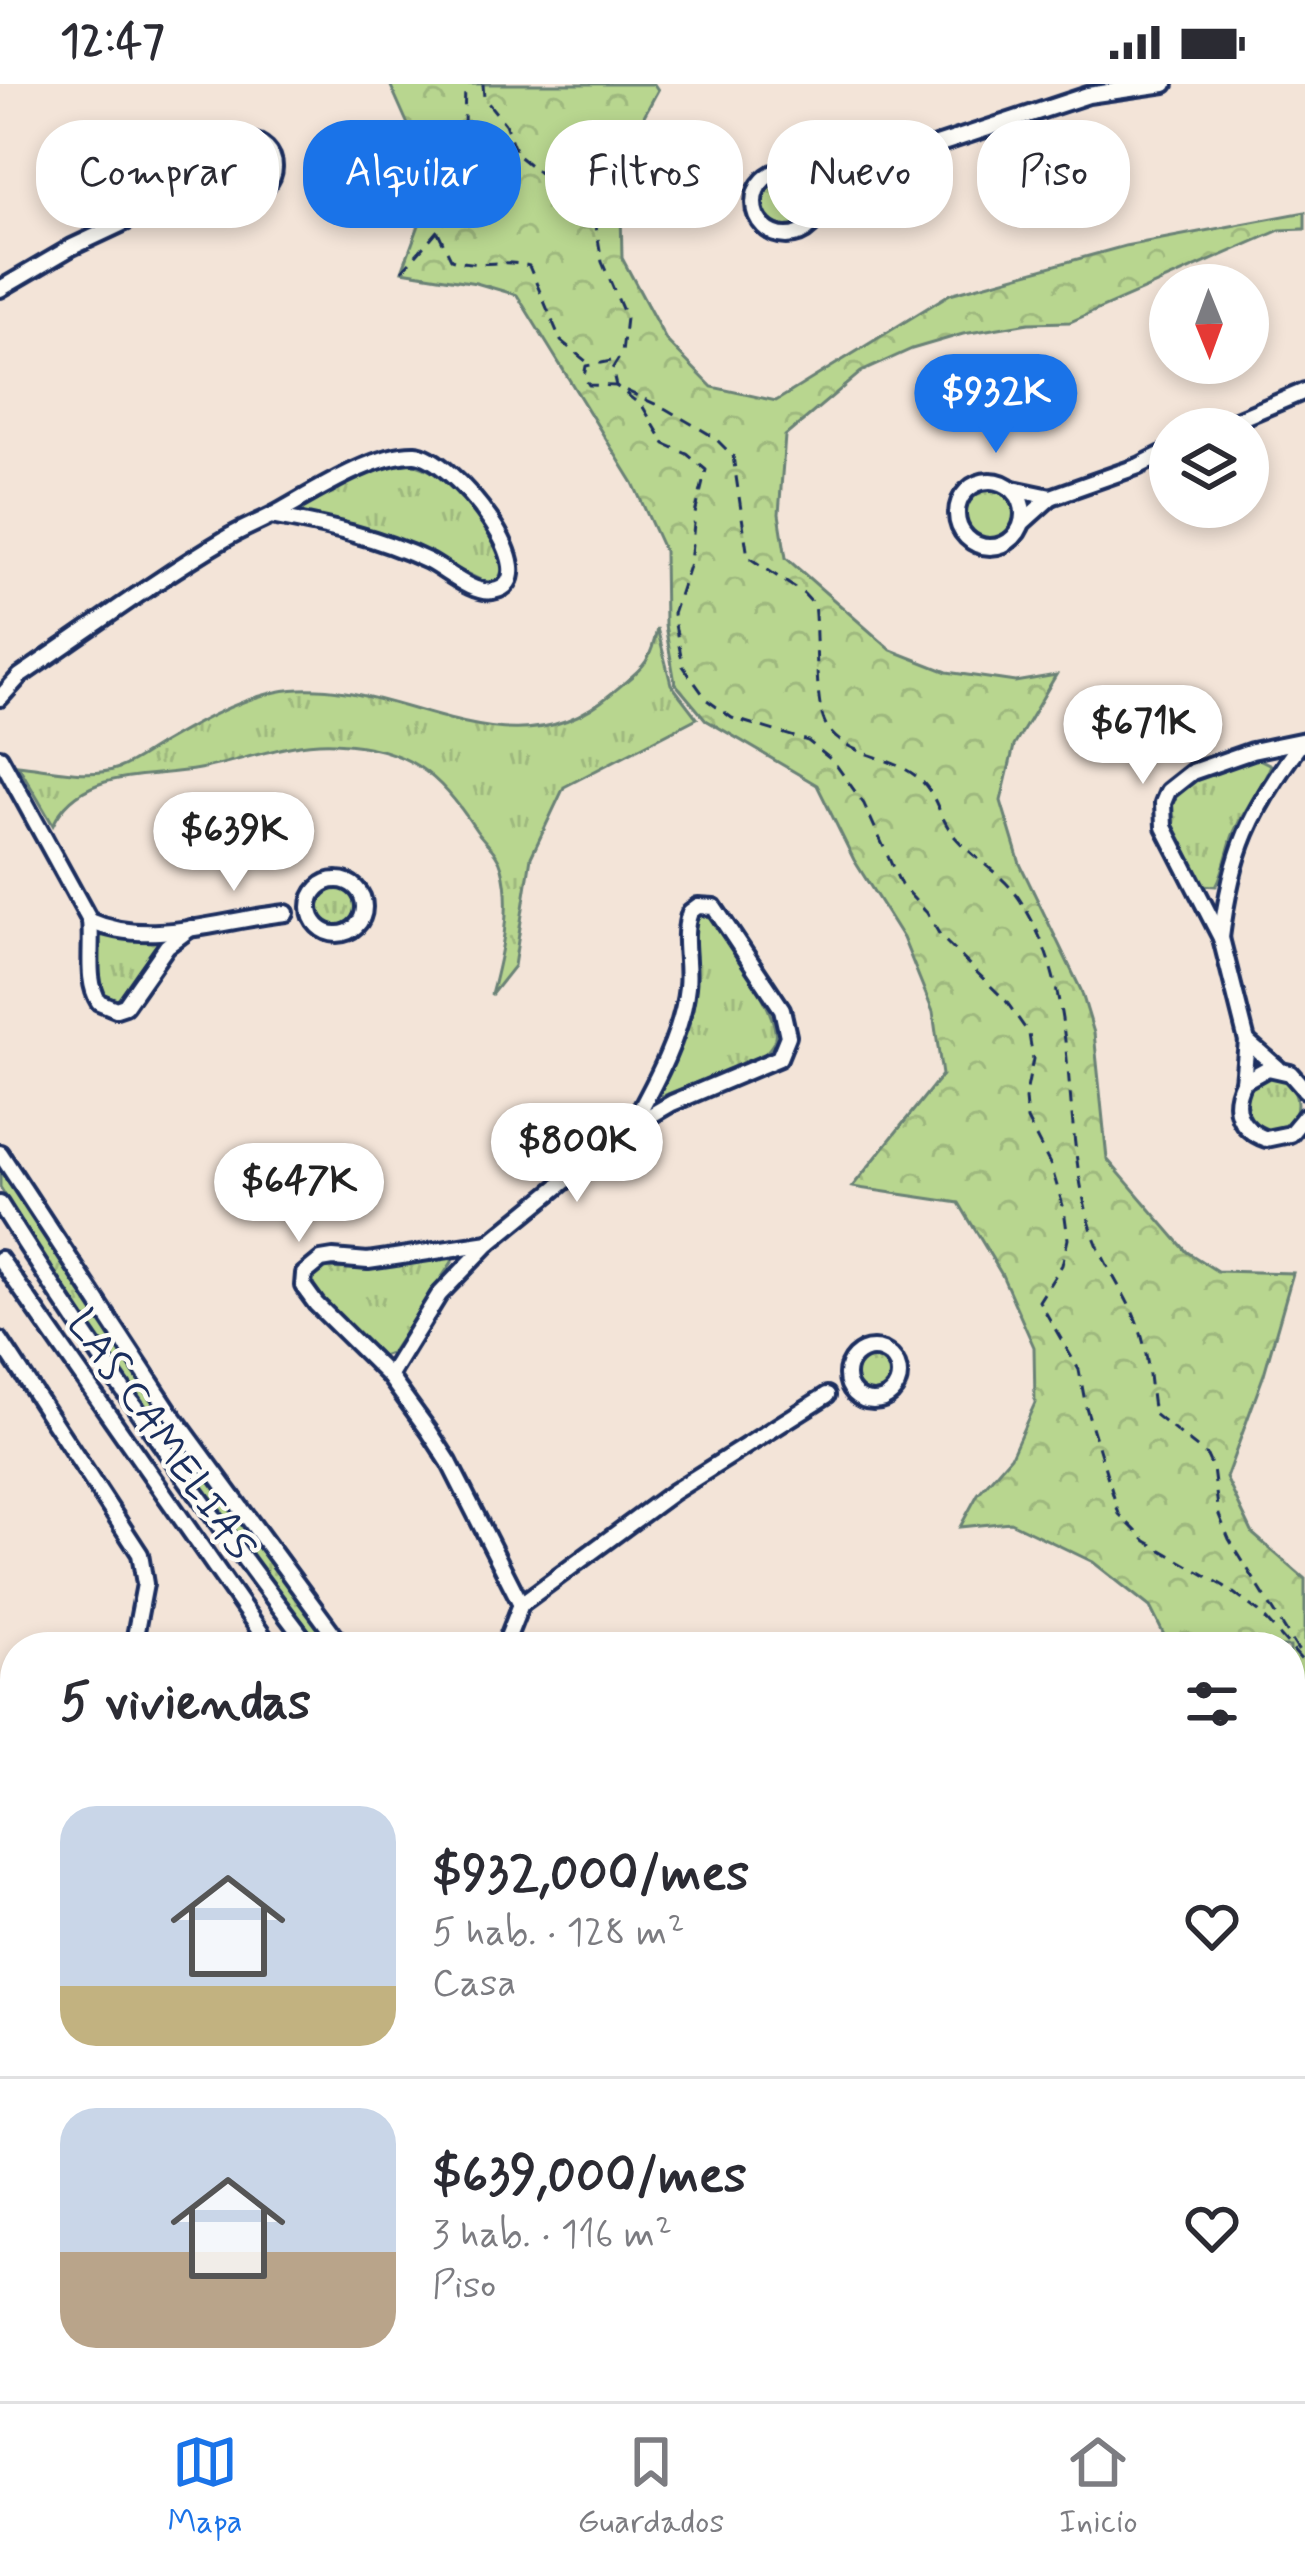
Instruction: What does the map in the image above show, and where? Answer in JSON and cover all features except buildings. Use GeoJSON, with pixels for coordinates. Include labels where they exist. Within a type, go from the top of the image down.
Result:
{"type":"FeatureCollection","features":[{"type":"Feature","properties":{"kind":"street"},"geometry":{"type":"LineString","coordinates":[[953,138],[1094,90],[1166,84]]}},
{"type":"Feature","properties":{"kind":"street"},"geometry":{"type":"LineString","coordinates":[[767,177],[753,200],[754,212],[767,230],[789,236],[808,228]]}},
{"type":"Feature","properties":{"kind":"street"},"geometry":{"type":"LineString","coordinates":[[0,289],[112,228]]}},
{"type":"Feature","properties":{"kind":"street"},"geometry":{"type":"LineString","coordinates":[[1265,408],[1305,391]]}},
{"type":"Feature","properties":{"kind":"street"},"geometry":{"type":"LineString","coordinates":[[0,698],[20,676],[228,536],[330,483],[395,457],[422,455],[444,465],[508,549],[513,573],[510,584],[484,592],[386,543],[271,516]]}},
{"type":"Feature","properties":{"kind":"street"},"geometry":{"type":"LineString","coordinates":[[1051,497],[992,480],[970,486],[958,505],[959,528],[986,547],[1009,541],[1051,497],[1149,461]]}},
{"type":"Feature","properties":{"kind":"street"},"geometry":{"type":"LineString","coordinates":[[1013,489],[1022,505],[1022,523]]}},
{"type":"Feature","properties":{"kind":"street"},"geometry":{"type":"LineString","coordinates":[[1303,740],[1210,765],[1178,781],[1168,791],[1161,814],[1221,938],[1246,1041],[1236,1105],[1245,1127],[1255,1135],[1279,1138],[1300,1126],[1305,1116]]}},
{"type":"Feature","properties":{"kind":"street"},"geometry":{"type":"LineString","coordinates":[[1221,938],[1243,833],[1256,806],[1303,740]]}},
{"type":"Feature","properties":{"kind":"street"},"geometry":{"type":"LineString","coordinates":[[0,757],[90,921],[92,992],[99,1001],[116,1009],[132,1000],[167,946],[191,928]]}},
{"type":"Feature","properties":{"kind":"street"},"geometry":{"type":"LineString","coordinates":[[90,921],[126,931],[191,928],[286,913],[334,880],[352,884],[363,898],[362,917],[350,931],[332,933],[286,913]]}},
{"type":"Feature","properties":{"kind":"street"},"geometry":{"type":"LineString","coordinates":[[312,895],[310,910],[316,923]]}},
{"type":"Feature","properties":{"kind":"street"},"geometry":{"type":"LineString","coordinates":[[389,1376],[439,1295],[489,1243],[632,1127],[672,1103],[766,1065],[785,1048],[788,1036],[782,1009],[715,907],[698,906],[690,912],[686,1000],[632,1127]]}},
{"type":"Feature","properties":{"kind":"street"},"geometry":{"type":"LineString","coordinates":[[1246,1041],[1278,1068],[1290,1072],[1305,1090]]}},
{"type":"Feature","properties":{"kind":"street"},"geometry":{"type":"LineString","coordinates":[[1243,1082],[1258,1070],[1278,1068]]}},
{"type":"Feature","properties":{"kind":"street"},"geometry":{"type":"LineString","coordinates":[[0,1153],[159,1396],[332,1632]]}},
{"type":"Feature","properties":{"kind":"street"},"geometry":{"type":"LineString","coordinates":[[0,1204],[94,1350],[299,1632]]}},
{"type":"Feature","properties":{"kind":"street"},"geometry":{"type":"LineString","coordinates":[[489,1243],[368,1261],[321,1260],[304,1274],[303,1286],[389,1376],[449,1462],[521,1604]]}},
{"type":"Feature","properties":{"kind":"street","name":"LAS CAMELIAS"},"geometry":{"type":"LineString","coordinates":[[0,1259],[261,1632]]}},
{"type":"Feature","properties":{"kind":"street"},"geometry":{"type":"LineString","coordinates":[[0,1340],[140,1554],[146,1584],[137,1632]]}},
{"type":"Feature","properties":{"kind":"street"},"geometry":{"type":"LineString","coordinates":[[827,1395],[875,1401],[891,1394],[899,1378],[895,1360],[881,1350],[863,1350],[849,1363],[848,1386],[858,1397]]}},
{"type":"Feature","properties":{"kind":"street"},"geometry":{"type":"LineString","coordinates":[[510,1632],[521,1604],[673,1492],[827,1395],[847,1371]]}},
{"type":"Feature","properties":{"kind":"path"},"geometry":{"type":"LineString","coordinates":[[402,271],[438,232],[471,181],[464,84]]}},
{"type":"Feature","properties":{"kind":"path"},"geometry":{"type":"LineString","coordinates":[[483,84],[484,98],[505,124],[518,155],[541,174],[578,183],[592,203],[602,262],[626,318],[622,353],[614,361],[611,377],[616,386],[643,407],[665,444],[706,470],[690,563],[673,614],[677,648],[694,685],[732,718],[808,741],[834,762],[863,804],[901,885],[928,913],[941,937],[1006,1001],[1029,1034],[1033,1059],[1024,1099],[1027,1120],[1051,1166],[1068,1239],[1058,1274],[1039,1300],[1079,1370],[1113,1504],[1146,1540],[1224,1586],[1277,1632]]}},
{"type":"Feature","properties":{"kind":"path"},"geometry":{"type":"LineString","coordinates":[[438,232],[451,259],[479,267],[518,262],[529,266],[561,341],[590,364],[614,361]]}},
{"type":"Feature","properties":{"kind":"path"},"geometry":{"type":"LineString","coordinates":[[590,364],[584,372],[590,385],[616,386],[666,409],[714,437],[733,456],[748,557],[814,605],[822,719],[848,746],[905,768],[925,782],[950,831],[1021,901],[1040,942],[1065,1029],[1090,1227],[1141,1331],[1154,1414],[1207,1456],[1219,1515],[1229,1538],[1286,1632]]}},
{"type":"Feature","properties":{"kind":"green space"},"geometry":{"type":"Polygon","coordinates":[[[390,84],[654,84],[658,90],[642,120],[545,120],[545,228],[621,228],[622,258],[666,340],[712,387],[776,401],[950,294],[1125,246],[1305,212],[1305,229],[1280,230],[1202,264],[1149,264],[1149,287],[1070,322],[963,334],[912,349],[861,372],[785,436],[779,514],[786,558],[891,650],[947,672],[1015,682],[1056,675],[1014,746],[1001,801],[1020,864],[1081,990],[1094,1033],[1107,1159],[1187,1252],[1217,1271],[1293,1273],[1264,1374],[1226,1478],[1253,1534],[1305,1579],[1305,1632],[1162,1632],[1150,1607],[1093,1562],[1010,1522],[960,1527],[978,1494],[1011,1456],[1035,1403],[1034,1347],[1002,1275],[959,1203],[852,1187],[942,1075],[933,1012],[903,938],[854,860],[817,785],[706,720],[675,683],[665,625],[664,551],[633,483],[517,295],[402,271],[418,228],[521,228],[521,120],[406,120],[390,84]]]}},
{"type":"Feature","properties":{"kind":"green space"},"geometry":{"type":"Polygon","coordinates":[[[767,186],[767,222],[760,204],[767,186]]]}},
{"type":"Feature","properties":{"kind":"green space"},"geometry":{"type":"Polygon","coordinates":[[[399,462],[435,473],[463,498],[505,563],[498,581],[487,583],[391,537],[306,516],[301,509],[361,476],[399,462]]]}},
{"type":"Feature","properties":{"kind":"green space"},"geometry":{"type":"Polygon","coordinates":[[[990,487],[1009,495],[1017,514],[1009,533],[990,541],[971,533],[963,514],[971,495],[990,487]]]}},
{"type":"Feature","properties":{"kind":"green space"},"geometry":{"type":"Polygon","coordinates":[[[657,628],[671,684],[697,718],[564,787],[531,857],[514,966],[491,995],[506,915],[500,862],[448,792],[401,757],[360,746],[317,743],[199,769],[116,779],[80,794],[53,825],[18,765],[82,773],[107,771],[201,721],[276,692],[319,689],[362,695],[489,727],[530,729],[572,719],[612,693],[643,666],[657,628]]]}},
{"type":"Feature","properties":{"kind":"green space"},"geometry":{"type":"Polygon","coordinates":[[[1255,757],[1271,765],[1234,832],[1216,886],[1201,885],[1171,825],[1177,787],[1255,757]]]}},
{"type":"Feature","properties":{"kind":"green space"},"geometry":{"type":"Polygon","coordinates":[[[337,887],[351,893],[357,907],[351,921],[337,927],[323,921],[317,907],[323,893],[337,887]]]}},
{"type":"Feature","properties":{"kind":"green space"},"geometry":{"type":"Polygon","coordinates":[[[701,915],[713,918],[749,973],[772,1019],[775,1038],[763,1056],[663,1096],[657,1092],[682,1032],[693,920],[701,915]]]}},
{"type":"Feature","properties":{"kind":"green space"},"geometry":{"type":"Polygon","coordinates":[[[97,937],[159,941],[118,999],[106,999],[97,991],[97,937]]]}},
{"type":"Feature","properties":{"kind":"green space"},"geometry":{"type":"Polygon","coordinates":[[[1270,1077],[1289,1085],[1297,1104],[1289,1123],[1270,1131],[1251,1123],[1243,1104],[1251,1085],[1270,1077]]]}},
{"type":"Feature","properties":{"kind":"green space"},"geometry":{"type":"Polygon","coordinates":[[[0,1166],[156,1404],[322,1632],[310,1632],[236,1536],[75,1306],[0,1187],[0,1166]]]}},
{"type":"Feature","properties":{"kind":"green space"},"geometry":{"type":"Polygon","coordinates":[[[452,1253],[452,1262],[391,1353],[382,1356],[315,1292],[311,1274],[317,1268],[357,1269],[452,1253]]]}},
{"type":"Feature","properties":{"kind":"green space"},"geometry":{"type":"Polygon","coordinates":[[[872,1355],[886,1361],[892,1375],[886,1389],[872,1395],[858,1389],[852,1375],[858,1361],[872,1355]]]}}]}
